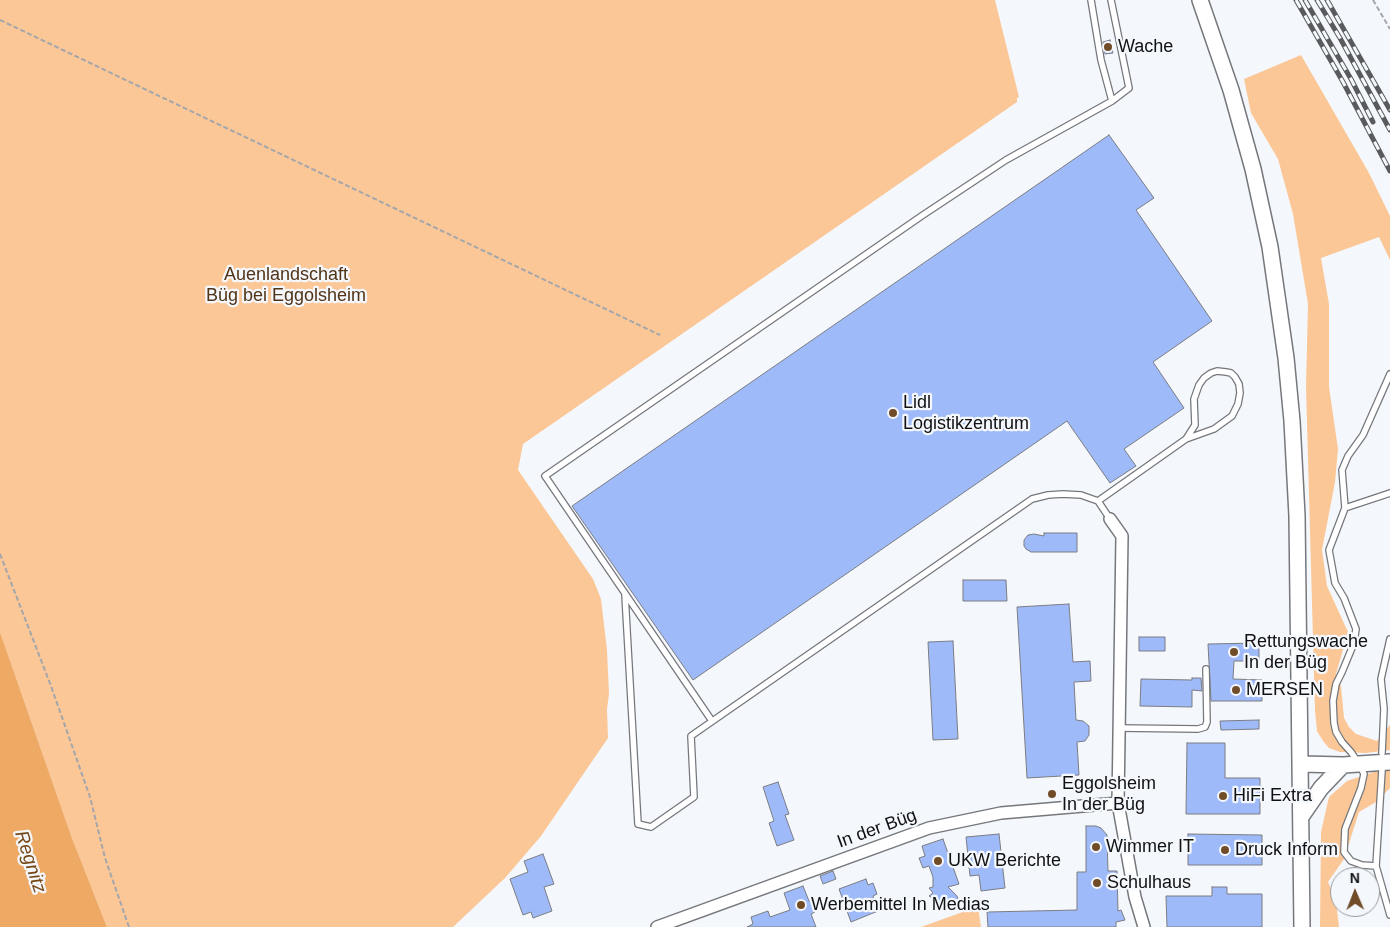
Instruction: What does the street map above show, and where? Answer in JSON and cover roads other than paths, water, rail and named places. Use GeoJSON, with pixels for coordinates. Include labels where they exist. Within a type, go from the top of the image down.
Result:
{"type":"FeatureCollection","features":[{"type":"Feature","properties":{"kind":"main road"},"geometry":{"type":"LineString","coordinates":[[1200,0],[1244,133],[1267,230],[1279,304],[1292,421],[1297,516],[1302,927]]}},
{"type":"Feature","properties":{"kind":"main road"},"geometry":{"type":"LineString","coordinates":[[1301,764],[1343,765],[1385,762]]}},
{"type":"Feature","properties":{"kind":"main road"},"geometry":{"type":"LineString","coordinates":[[1302,817],[1321,788],[1343,765]]}},
{"type":"Feature","properties":{"kind":"street"},"geometry":{"type":"LineString","coordinates":[[1110,519],[1122,536],[1118,804],[1135,897],[1144,927]]}},
{"type":"Feature","properties":{"kind":"street","name":"In der Büg"},"geometry":{"type":"LineString","coordinates":[[657,927],[929,828],[1001,813],[1118,804]]}},
{"type":"Feature","properties":{"kind":"lane"},"geometry":{"type":"LineString","coordinates":[[1091,0],[1101,60],[1112,101]]}},
{"type":"Feature","properties":{"kind":"lane"},"geometry":{"type":"LineString","coordinates":[[712,721],[545,476],[1006,160],[1112,101],[1129,88],[1110,0]]}},
{"type":"Feature","properties":{"kind":"lane"},"geometry":{"type":"LineString","coordinates":[[1098,500],[1186,440],[1214,429],[1232,416],[1238,404],[1240,393],[1239,384],[1231,373],[1217,371],[1210,373],[1199,385],[1194,399],[1195,425],[1186,440]]}},
{"type":"Feature","properties":{"kind":"lane"},"geometry":{"type":"LineString","coordinates":[[1376,866],[1362,865],[1351,861],[1344,852],[1345,830],[1364,774],[1336,732],[1334,723],[1333,701],[1336,684],[1354,643],[1356,629],[1344,598],[1335,583],[1330,550],[1345,508],[1342,470],[1348,456],[1363,435],[1390,374]]}},
{"type":"Feature","properties":{"kind":"lane"},"geometry":{"type":"LineString","coordinates":[[1345,508],[1390,493]]}},
{"type":"Feature","properties":{"kind":"lane"},"geometry":{"type":"LineString","coordinates":[[625,594],[638,824],[651,827],[694,797],[691,736],[1032,499],[1048,495],[1081,495],[1098,500],[1110,519]]}},
{"type":"Feature","properties":{"kind":"lane"},"geometry":{"type":"LineString","coordinates":[[1390,639],[1381,679],[1384,709],[1385,762],[1376,866],[1390,915]]}},
{"type":"Feature","properties":{"kind":"lane"},"geometry":{"type":"LineString","coordinates":[[1118,728],[1198,729],[1205,727],[1207,722],[1206,669]]}},
{"type":"Feature","properties":{"kind":"water","name":"Regnitz"},"geometry":{"type":"Polygon","coordinates":[[[0,632],[72,838],[107,927],[0,927],[0,632]]]}},
{"type":"Feature","properties":{"kind":"railway"},"geometry":{"type":"LineString","coordinates":[[1296,0],[1343,82],[1390,171]]}},
{"type":"Feature","properties":{"kind":"railway"},"geometry":{"type":"LineString","coordinates":[[1305,0],[1351,79],[1373,122]]}},
{"type":"Feature","properties":{"kind":"railway"},"geometry":{"type":"LineString","coordinates":[[1317,0],[1390,130]]}},
{"type":"Feature","properties":{"kind":"railway"},"geometry":{"type":"LineString","coordinates":[[1327,0],[1390,110]]}},
{"type":"Feature","properties":{"kind":"place","name":"Wache"},"geometry":{"type":"Point","coordinates":[1108,47]}},
{"type":"Feature","properties":{"kind":"place","name":"Lidl Logistikzentrum"},"geometry":{"type":"Point","coordinates":[893,413]}},
{"type":"Feature","properties":{"kind":"place","name":"Rettungswache In der Büg"},"geometry":{"type":"Point","coordinates":[1234,652]}},
{"type":"Feature","properties":{"kind":"place","name":"MERSEN"},"geometry":{"type":"Point","coordinates":[1236,690]}},
{"type":"Feature","properties":{"kind":"place","name":"Eggolsheim In der Büg"},"geometry":{"type":"Point","coordinates":[1052,794]}},
{"type":"Feature","properties":{"kind":"place","name":"HiFi Extra"},"geometry":{"type":"Point","coordinates":[1223,796]}},
{"type":"Feature","properties":{"kind":"place","name":"Wimmer IT"},"geometry":{"type":"Point","coordinates":[1096,847]}},
{"type":"Feature","properties":{"kind":"place","name":"Druck Inform"},"geometry":{"type":"Point","coordinates":[1225,850]}},
{"type":"Feature","properties":{"kind":"place","name":"UKW Berichte"},"geometry":{"type":"Point","coordinates":[938,861]}},
{"type":"Feature","properties":{"kind":"place","name":"Schulhaus"},"geometry":{"type":"Point","coordinates":[1097,883]}},
{"type":"Feature","properties":{"kind":"place","name":"Werbemittel In Medias"},"geometry":{"type":"Point","coordinates":[801,905]}},
{"type":"Feature","properties":{"kind":"park label","name":"Auenlandschaft Büg bei Eggolsheim"},"geometry":{"type":"Point","coordinates":[286,285]}}]}
